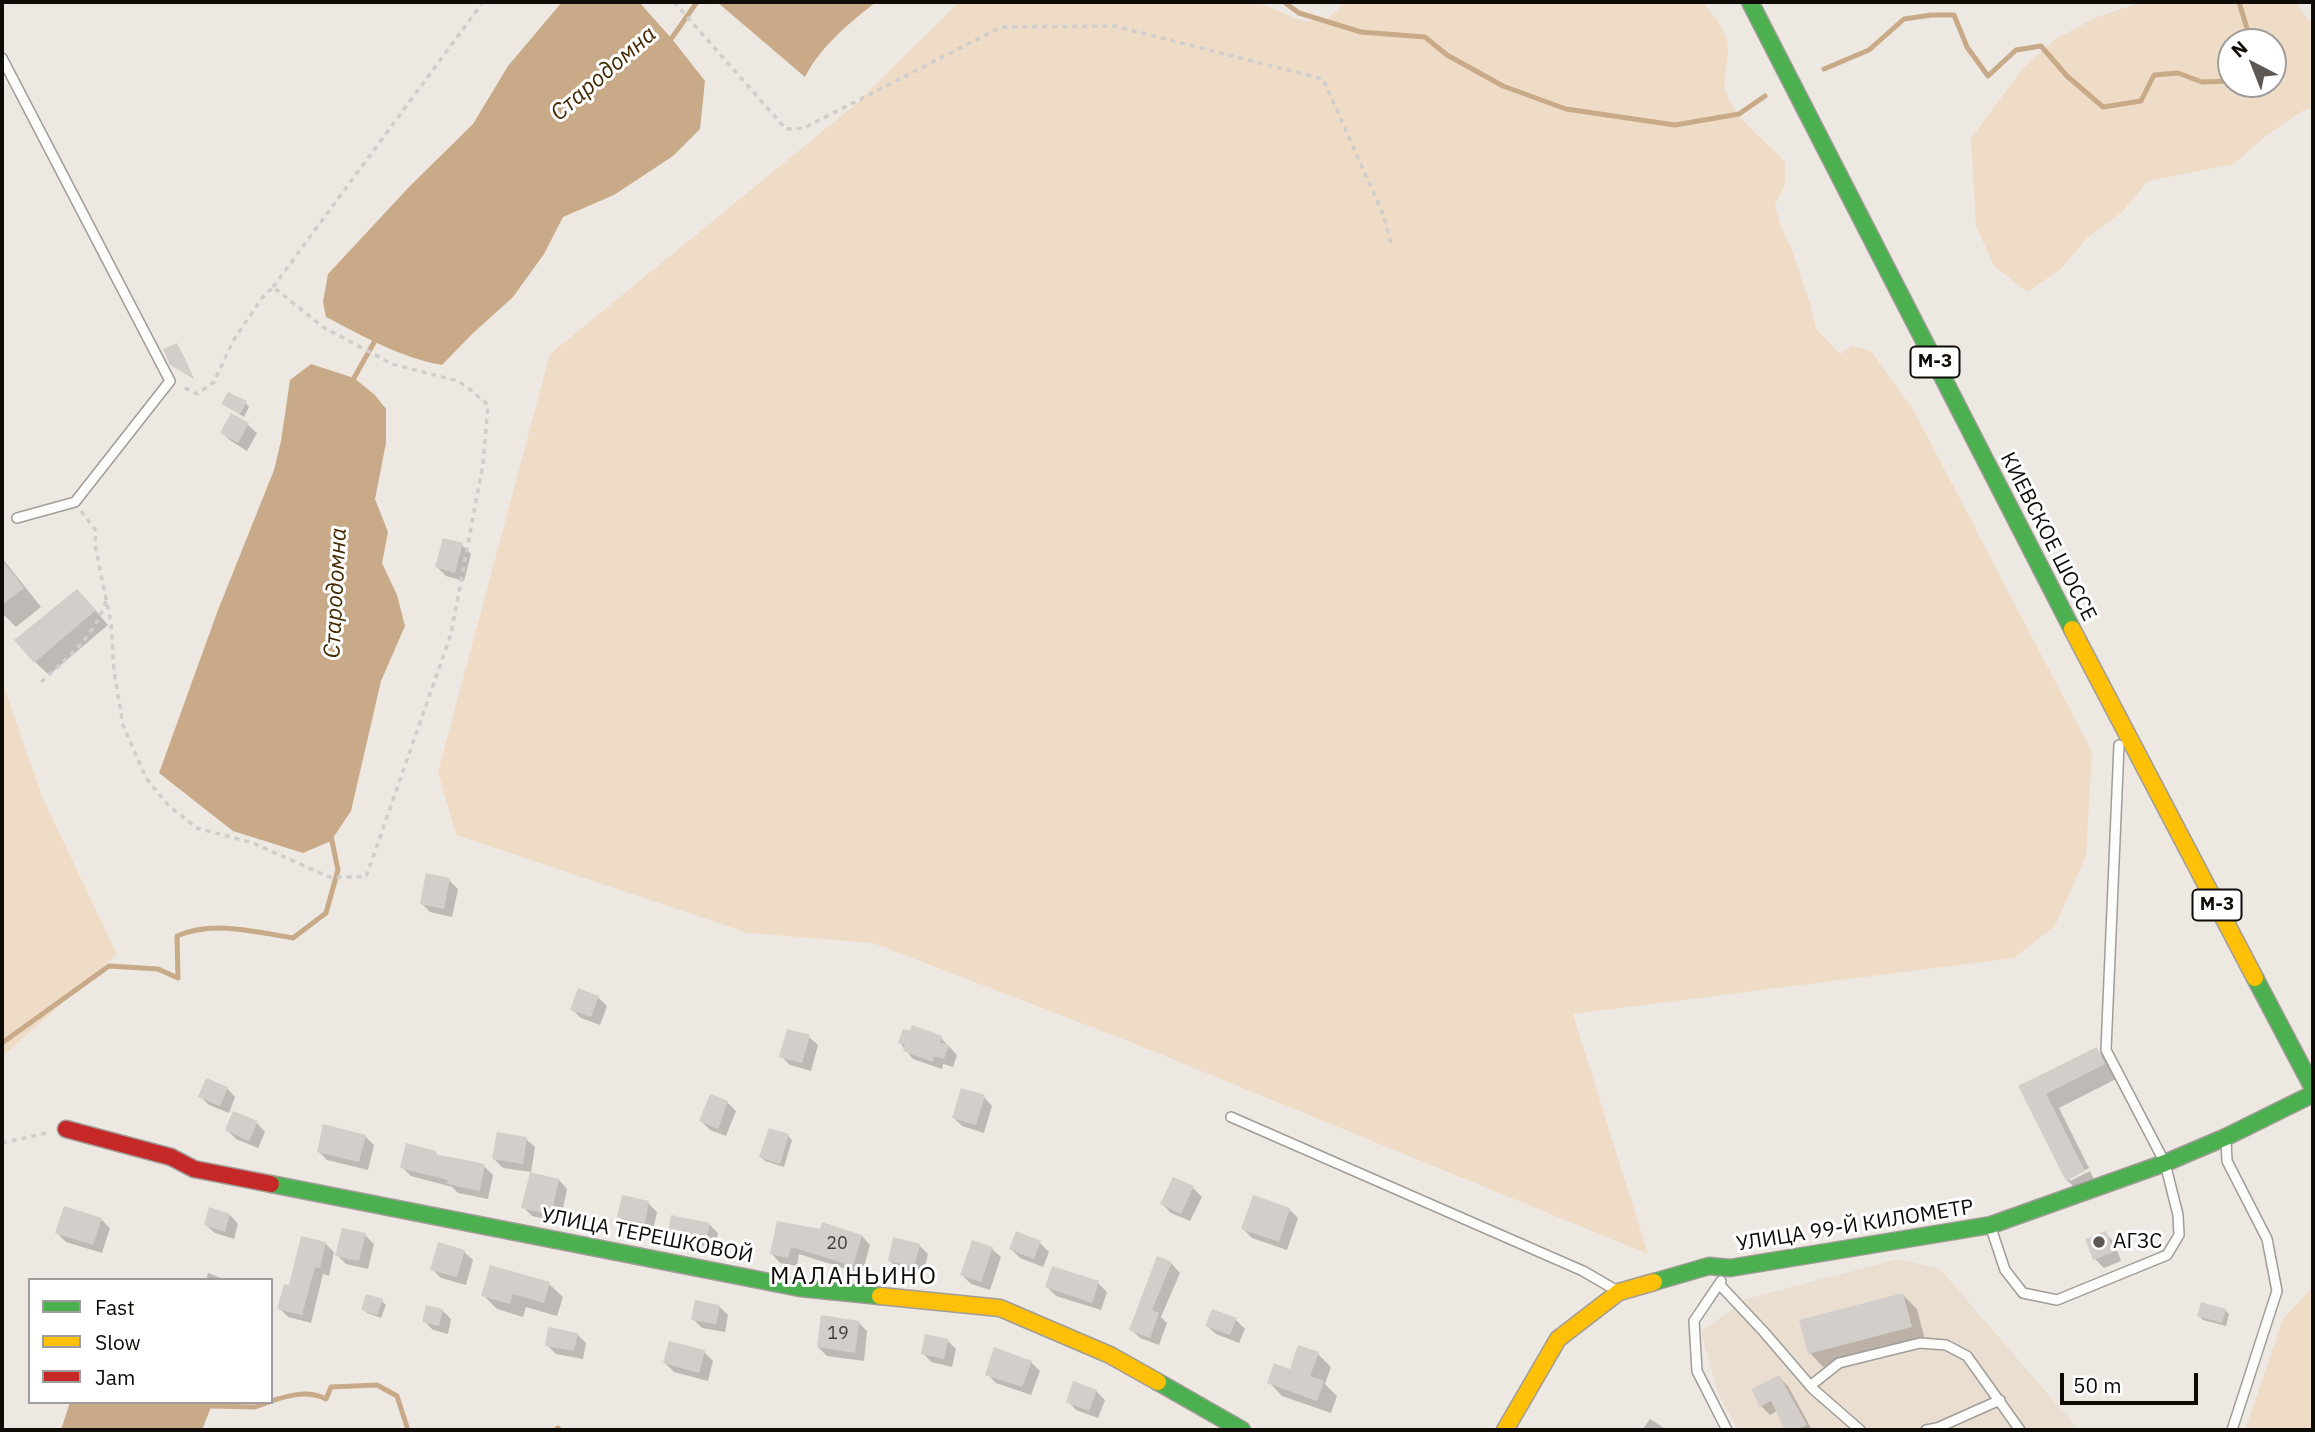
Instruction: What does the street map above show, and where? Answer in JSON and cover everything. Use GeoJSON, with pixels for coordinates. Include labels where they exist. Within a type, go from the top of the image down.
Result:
{"type":"FeatureCollection","features":[{"type":"Feature","properties":{"kind":"main road","name":"КИЕВСКОЕ ШОССЕ"},"geometry":{"type":"LineString","coordinates":[[1750,2],[2313,1091]]}},
{"type":"Feature","properties":{"kind":"main road","name":"УЛИЦА 99-Й КИЛОМЕТР"},"geometry":{"type":"LineString","coordinates":[[1505,1430],[1558,1339],[1619,1292],[1709,1266],[1730,1268],[1990,1225],[2165,1163],[2226,1137],[2313,1091]]}},
{"type":"Feature","properties":{"kind":"main road","name":"УЛИЦА ТЕРЕШКОВОЙ"},"geometry":{"type":"LineString","coordinates":[[66,1129],[171,1157],[194,1169],[800,1288],[1000,1308],[1110,1355],[1242,1430]]}},
{"type":"Feature","properties":{"kind":"lane"},"geometry":{"type":"LineString","coordinates":[[2,58],[170,381],[75,502],[17,518]]}},
{"type":"Feature","properties":{"kind":"lane"},"geometry":{"type":"LineString","coordinates":[[1990,1225],[2005,1270],[2023,1293],[2057,1300],[2167,1255],[2179,1235],[2178,1215],[2165,1163],[2106,1049],[2120,722]]}},
{"type":"Feature","properties":{"kind":"lane"},"geometry":{"type":"LineString","coordinates":[[1231,1117],[1583,1271],[1619,1292]]}},
{"type":"Feature","properties":{"kind":"lane"},"geometry":{"type":"LineString","coordinates":[[2226,1137],[2227,1161],[2267,1239],[2277,1291],[2232,1430]]}},
{"type":"Feature","properties":{"kind":"lane"},"geometry":{"type":"LineString","coordinates":[[1727,1430],[1697,1371],[1693,1321],[1730,1268]]}},
{"type":"Feature","properties":{"kind":"lane"},"geometry":{"type":"LineString","coordinates":[[1719,1284],[1810,1386],[1860,1430]]}},
{"type":"Feature","properties":{"kind":"lane"},"geometry":{"type":"LineString","coordinates":[[1810,1386],[1839,1363],[1920,1343],[1946,1345],[1967,1356],[2020,1430]]}},
{"type":"Feature","properties":{"kind":"lane"},"geometry":{"type":"LineString","coordinates":[[1926,1430],[1937,1428],[2000,1400]]}},
{"type":"Feature","properties":{"kind":"path"},"geometry":{"type":"LineString","coordinates":[[170,381],[197,394],[214,382],[233,341],[262,298],[273,288],[483,2]]}},
{"type":"Feature","properties":{"kind":"path"},"geometry":{"type":"LineString","coordinates":[[674,2],[786,129],[804,128],[918,67],[1002,27],[1114,26],[1323,79],[1383,214],[1391,243]]}},
{"type":"Feature","properties":{"kind":"path"},"geometry":{"type":"LineString","coordinates":[[75,502],[96,531],[95,545],[111,623],[114,671],[123,725],[146,778],[168,805],[197,828],[253,843],[329,877],[366,877],[451,634],[483,464],[488,405],[458,382],[392,364],[323,327],[273,288]]}},
{"type":"Feature","properties":{"kind":"path"},"geometry":{"type":"LineString","coordinates":[[41,682],[85,642],[100,618],[107,600]]}},
{"type":"Feature","properties":{"kind":"path"},"geometry":{"type":"LineString","coordinates":[[2,1143],[66,1129]]}},
{"type":"Feature","properties":{"kind":"shaded area"},"geometry":{"type":"Polygon","coordinates":[[[959,2],[1256,2],[1303,21],[1325,21],[1342,2],[1702,2],[1727,39],[1724,82],[1730,101],[1743,120],[1785,162],[1785,184],[1775,205],[1811,307],[1816,329],[1840,354],[1851,346],[1871,351],[1914,411],[2092,752],[2086,856],[2055,926],[2014,958],[1573,1014],[1648,1254],[1133,1043],[873,943],[748,933],[456,835],[438,772],[550,354],[856,104],[959,2]]]}},
{"type":"Feature","properties":{"kind":"shaded area"},"geometry":{"type":"Polygon","coordinates":[[[2142,2],[2295,2],[2313,25],[2313,108],[2302,111],[2267,135],[2234,164],[2148,181],[2122,212],[2087,238],[2061,269],[2027,292],[1994,266],[1976,226],[1971,138],[2024,67],[2057,38],[2097,17],[2142,2]]]}},
{"type":"Feature","properties":{"kind":"shaded area"},"geometry":{"type":"Polygon","coordinates":[[[2,681],[43,799],[117,954],[2,1057],[2,681]]]}},
{"type":"Feature","properties":{"kind":"shaded area"},"geometry":{"type":"Polygon","coordinates":[[[1898,1259],[1940,1269],[2079,1430],[1738,1430],[1718,1393],[1701,1332],[1746,1299],[1898,1259]]]}},
{"type":"Feature","properties":{"kind":"shaded area"},"geometry":{"type":"Polygon","coordinates":[[[2313,1287],[2313,1430],[2245,1430],[2283,1319],[2313,1287]]]}},
{"type":"Feature","properties":{"kind":"water"},"geometry":{"type":"Polygon","coordinates":[[[562,2],[639,2],[705,81],[700,129],[673,156],[614,195],[563,217],[544,254],[513,297],[442,365],[397,352],[326,317],[323,302],[328,274],[409,187],[473,124],[508,66],[562,2]]]}},
{"type":"Feature","properties":{"kind":"water"},"geometry":{"type":"Polygon","coordinates":[[[717,2],[876,2],[827,45],[805,77],[717,2]]]}},
{"type":"Feature","properties":{"kind":"water"},"geometry":{"type":"Polygon","coordinates":[[[311,364],[354,378],[375,395],[386,409],[386,443],[375,499],[388,532],[382,563],[397,595],[405,626],[381,681],[351,811],[331,841],[303,853],[233,831],[159,773],[218,610],[274,470],[290,380],[311,364]]]}},
{"type":"Feature","properties":{"kind":"water"},"geometry":{"type":"Polygon","coordinates":[[[69,1404],[212,1404],[202,1430],[61,1430],[69,1404]]]}},
{"type":"Feature","properties":{"kind":"building"},"geometry":{"type":"Polygon","coordinates":[[[177,343],[193,378],[170,365],[163,349],[177,343]]]}},
{"type":"Feature","properties":{"kind":"building"},"geometry":{"type":"Polygon","coordinates":[[[228,392],[247,401],[240,414],[221,404],[228,392]]]}},
{"type":"Feature","properties":{"kind":"building"},"geometry":{"type":"Polygon","coordinates":[[[231,413],[249,423],[238,443],[220,433],[231,413]]]}},
{"type":"Feature","properties":{"kind":"building"},"geometry":{"type":"Polygon","coordinates":[[[443,538],[463,543],[455,573],[435,567],[443,538]]]}},
{"type":"Feature","properties":{"kind":"building"},"geometry":{"type":"Polygon","coordinates":[[[2,560],[24,588],[2,605],[2,560]]]}},
{"type":"Feature","properties":{"kind":"building"},"geometry":{"type":"Polygon","coordinates":[[[77,589],[96,610],[34,663],[14,640],[77,589]]]}},
{"type":"Feature","properties":{"kind":"building"},"geometry":{"type":"Polygon","coordinates":[[[426,873],[450,878],[444,909],[420,904],[426,873]]]}},
{"type":"Feature","properties":{"kind":"building"},"geometry":{"type":"Polygon","coordinates":[[[578,988],[599,996],[591,1017],[570,1010],[578,988]]]}},
{"type":"Feature","properties":{"kind":"building"},"geometry":{"type":"Polygon","coordinates":[[[912,1025],[942,1036],[940,1042],[949,1045],[944,1059],[934,1056],[933,1062],[903,1051],[905,1045],[898,1043],[903,1029],[910,1031],[912,1025]]]}},
{"type":"Feature","properties":{"kind":"building"},"geometry":{"type":"Polygon","coordinates":[[[787,1029],[810,1035],[802,1063],[779,1057],[787,1029]]]}},
{"type":"Feature","properties":{"kind":"building"},"geometry":{"type":"Polygon","coordinates":[[[2097,1047],[2105,1064],[2046,1094],[2085,1171],[2066,1181],[2018,1086],[2097,1047]]]}},
{"type":"Feature","properties":{"kind":"building"},"geometry":{"type":"Polygon","coordinates":[[[206,1078],[228,1087],[220,1106],[198,1097],[206,1078]]]}},
{"type":"Feature","properties":{"kind":"building"},"geometry":{"type":"Polygon","coordinates":[[[961,1088],[985,1095],[976,1125],[952,1118],[961,1088]]]}},
{"type":"Feature","properties":{"kind":"building"},"geometry":{"type":"Polygon","coordinates":[[[710,1094],[728,1101],[718,1129],[699,1121],[710,1094]]]}},
{"type":"Feature","properties":{"kind":"building"},"geometry":{"type":"Polygon","coordinates":[[[233,1111],[258,1121],[249,1141],[225,1130],[233,1111]]]}},
{"type":"Feature","properties":{"kind":"building"},"geometry":{"type":"Polygon","coordinates":[[[323,1124],[366,1135],[359,1162],[317,1152],[323,1124]]]}},
{"type":"Feature","properties":{"kind":"building"},"geometry":{"type":"Polygon","coordinates":[[[769,1128],[789,1134],[780,1164],[759,1157],[769,1128]]]}},
{"type":"Feature","properties":{"kind":"building"},"geometry":{"type":"Polygon","coordinates":[[[497,1132],[527,1137],[523,1164],[492,1159],[497,1132]]]}},
{"type":"Feature","properties":{"kind":"building"},"geometry":{"type":"Polygon","coordinates":[[[406,1143],[436,1151],[435,1154],[485,1164],[480,1191],[447,1184],[448,1180],[400,1168],[406,1143]]]}},
{"type":"Feature","properties":{"kind":"building"},"geometry":{"type":"Polygon","coordinates":[[[530,1172],[559,1179],[551,1215],[521,1208],[530,1172]]]}},
{"type":"Feature","properties":{"kind":"building"},"geometry":{"type":"Polygon","coordinates":[[[1173,1177],[1194,1186],[1181,1214],[1160,1204],[1173,1177]]]}},
{"type":"Feature","properties":{"kind":"building"},"geometry":{"type":"Polygon","coordinates":[[[622,1195],[649,1201],[645,1223],[617,1217],[622,1195]]]}},
{"type":"Feature","properties":{"kind":"building"},"geometry":{"type":"Polygon","coordinates":[[[1253,1195],[1290,1208],[1279,1242],[1241,1229],[1253,1195]]]}},
{"type":"Feature","properties":{"kind":"building"},"geometry":{"type":"Polygon","coordinates":[[[64,1206],[102,1218],[93,1245],[55,1233],[64,1206]]]}},
{"type":"Feature","properties":{"kind":"building"},"geometry":{"type":"Polygon","coordinates":[[[209,1207],[230,1214],[225,1232],[204,1225],[209,1207]]]}},
{"type":"Feature","properties":{"kind":"building"},"geometry":{"type":"Polygon","coordinates":[[[671,1215],[710,1223],[706,1240],[668,1233],[671,1215]]]}},
{"type":"Feature","properties":{"kind":"building"},"geometry":{"type":"Polygon","coordinates":[[[777,1221],[820,1229],[822,1222],[862,1235],[853,1266],[791,1247],[788,1258],[770,1254],[777,1221]]]}},
{"type":"Feature","properties":{"kind":"building"},"geometry":{"type":"Polygon","coordinates":[[[342,1228],[366,1233],[359,1261],[335,1256],[342,1228]]]}},
{"type":"Feature","properties":{"kind":"building"},"geometry":{"type":"Polygon","coordinates":[[[1016,1231],[1041,1241],[1034,1259],[1009,1249],[1016,1231]]]}},
{"type":"Feature","properties":{"kind":"building"},"geometry":{"type":"Polygon","coordinates":[[[2106,1231],[2114,1252],[2093,1260],[2085,1239],[2106,1231]]]}},
{"type":"Feature","properties":{"kind":"building"},"geometry":{"type":"Polygon","coordinates":[[[301,1236],[326,1242],[320,1268],[315,1267],[302,1315],[277,1309],[284,1284],[289,1285],[301,1236]]]}},
{"type":"Feature","properties":{"kind":"building"},"geometry":{"type":"Polygon","coordinates":[[[893,1237],[920,1244],[914,1267],[888,1261],[893,1237]]]}},
{"type":"Feature","properties":{"kind":"building"},"geometry":{"type":"Polygon","coordinates":[[[972,1240],[993,1247],[981,1282],[960,1275],[972,1240]]]}},
{"type":"Feature","properties":{"kind":"building"},"geometry":{"type":"Polygon","coordinates":[[[438,1242],[465,1250],[457,1277],[430,1270],[438,1242]]]}},
{"type":"Feature","properties":{"kind":"building"},"geometry":{"type":"Polygon","coordinates":[[[1157,1256],[1172,1262],[1152,1310],[1159,1313],[1150,1338],[1129,1330],[1157,1256]]]}},
{"type":"Feature","properties":{"kind":"building"},"geometry":{"type":"Polygon","coordinates":[[[490,1265],[550,1282],[544,1303],[513,1294],[510,1304],[481,1296],[490,1265]]]}},
{"type":"Feature","properties":{"kind":"building"},"geometry":{"type":"Polygon","coordinates":[[[1052,1266],[1099,1281],[1092,1303],[1045,1287],[1052,1266]]]}},
{"type":"Feature","properties":{"kind":"building"},"geometry":{"type":"Polygon","coordinates":[[[1903,1293],[1912,1327],[1808,1354],[1799,1320],[1903,1293]]]}},
{"type":"Feature","properties":{"kind":"building"},"geometry":{"type":"Polygon","coordinates":[[[366,1294],[383,1299],[377,1315],[361,1310],[366,1294]]]}},
{"type":"Feature","properties":{"kind":"building"},"geometry":{"type":"Polygon","coordinates":[[[695,1300],[720,1305],[716,1324],[691,1320],[695,1300]]]}},
{"type":"Feature","properties":{"kind":"building"},"geometry":{"type":"Polygon","coordinates":[[[2201,1302],[2226,1309],[2222,1323],[2197,1316],[2201,1302]]]}},
{"type":"Feature","properties":{"kind":"building"},"geometry":{"type":"Polygon","coordinates":[[[426,1305],[443,1309],[439,1326],[422,1322],[426,1305]]]}},
{"type":"Feature","properties":{"kind":"building"},"geometry":{"type":"Polygon","coordinates":[[[1212,1309],[1237,1318],[1230,1335],[1205,1326],[1212,1309]]]}},
{"type":"Feature","properties":{"kind":"building"},"geometry":{"type":"Polygon","coordinates":[[[821,1315],[859,1321],[855,1353],[817,1347],[821,1315]]]}},
{"type":"Feature","properties":{"kind":"building"},"geometry":{"type":"Polygon","coordinates":[[[548,1327],[578,1333],[574,1351],[545,1346],[548,1327]]]}},
{"type":"Feature","properties":{"kind":"building"},"geometry":{"type":"Polygon","coordinates":[[[925,1334],[948,1339],[944,1359],[921,1354],[925,1334]]]}},
{"type":"Feature","properties":{"kind":"building"},"geometry":{"type":"Polygon","coordinates":[[[669,1341],[705,1350],[699,1373],[663,1363],[669,1341]]]}},
{"type":"Feature","properties":{"kind":"building"},"geometry":{"type":"Polygon","coordinates":[[[1298,1345],[1319,1352],[1310,1376],[1324,1381],[1317,1401],[1267,1383],[1274,1363],[1290,1369],[1298,1345]]]}},
{"type":"Feature","properties":{"kind":"building"},"geometry":{"type":"Polygon","coordinates":[[[994,1347],[1032,1361],[1022,1387],[985,1375],[994,1347]]]}},
{"type":"Feature","properties":{"kind":"building"},"geometry":{"type":"Polygon","coordinates":[[[1779,1375],[1807,1425],[1797,1430],[1785,1430],[1771,1401],[1760,1407],[1751,1389],[1779,1375]]]}},
{"type":"Feature","properties":{"kind":"building"},"geometry":{"type":"Polygon","coordinates":[[[1073,1381],[1097,1390],[1089,1411],[1066,1402],[1073,1381]]]}},
{"type":"Feature","properties":{"kind":"waterway","name":"Стародомна"},"geometry":{"type":"LineString","coordinates":[[669,42],[697,2]]}},
{"type":"Feature","properties":{"kind":"waterway","name":"Стародомна"},"geometry":{"type":"LineString","coordinates":[[1284,2],[1299,13],[1361,32],[1425,37],[1447,55],[1503,86],[1566,109],[1675,125],[1739,114],[1765,96]]}},
{"type":"Feature","properties":{"kind":"waterway","name":"Стародомна"},"geometry":{"type":"LineString","coordinates":[[2239,2],[2247,28]]}},
{"type":"Feature","properties":{"kind":"waterway","name":"Стародомна"},"geometry":{"type":"LineString","coordinates":[[1824,69],[1869,50],[1904,19],[1954,15],[1967,47],[1988,76],[2016,50],[2041,46],[2067,76],[2103,107],[2141,101],[2154,75],[2178,73],[2202,82],[2217,81]]}},
{"type":"Feature","properties":{"kind":"waterway","name":"Стародомна"},"geometry":{"type":"LineString","coordinates":[[354,384],[354,378],[377,337]]}},
{"type":"Feature","properties":{"kind":"waterway","name":"Стародомна"},"geometry":{"type":"LineString","coordinates":[[2,1043],[109,966],[158,969],[178,978],[177,936],[191,931],[220,928],[293,938],[326,913],[338,870],[331,836]]}},
{"type":"Feature","properties":{"kind":"waterway"},"geometry":{"type":"LineString","coordinates":[[273,1400],[306,1394],[326,1399],[331,1387],[377,1385],[397,1396],[408,1430]]}},
{"type":"Feature","properties":{"kind":"waterway"},"geometry":{"type":"LineString","coordinates":[[211,1406],[255,1407],[263,1404]]}},
{"type":"Feature","properties":{"kind":"waterway"},"geometry":{"type":"LineString","coordinates":[[555,1430],[560,1430]]}},
{"type":"Feature","properties":{"kind":"traffic: fast"},"geometry":{"type":"LineString","coordinates":[[1750,2],[2072,629]]}},
{"type":"Feature","properties":{"kind":"traffic: fast"},"geometry":{"type":"LineString","coordinates":[[2255,978],[2313,1088]]}},
{"type":"Feature","properties":{"kind":"traffic: fast"},"geometry":{"type":"LineString","coordinates":[[1654,1282],[1709,1266],[1730,1268],[1991,1225],[2165,1163],[2226,1137],[2313,1094]]}},
{"type":"Feature","properties":{"kind":"traffic: fast"},"geometry":{"type":"LineString","coordinates":[[271,1184],[800,1288],[880,1296]]}},
{"type":"Feature","properties":{"kind":"traffic: fast"},"geometry":{"type":"LineString","coordinates":[[1158,1382],[1242,1430]]}},
{"type":"Feature","properties":{"kind":"traffic: slow"},"geometry":{"type":"LineString","coordinates":[[2072,629],[2255,978]]}},
{"type":"Feature","properties":{"kind":"traffic: slow"},"geometry":{"type":"LineString","coordinates":[[1505,1430],[1558,1339],[1619,1292],[1654,1282]]}},
{"type":"Feature","properties":{"kind":"traffic: slow"},"geometry":{"type":"LineString","coordinates":[[880,1296],[1000,1308],[1110,1355],[1158,1382]]}},
{"type":"Feature","properties":{"kind":"traffic: jam"},"geometry":{"type":"LineString","coordinates":[[66,1129],[171,1157],[194,1169],[271,1184]]}},
{"type":"Feature","properties":{"kind":"place","name":"АГЗС"},"geometry":{"type":"Point","coordinates":[2099,1242]}},
{"type":"Feature","properties":{"kind":"district","name":"МАЛАНЬИНО"},"geometry":{"type":"Point","coordinates":[854,1277]}}]}
